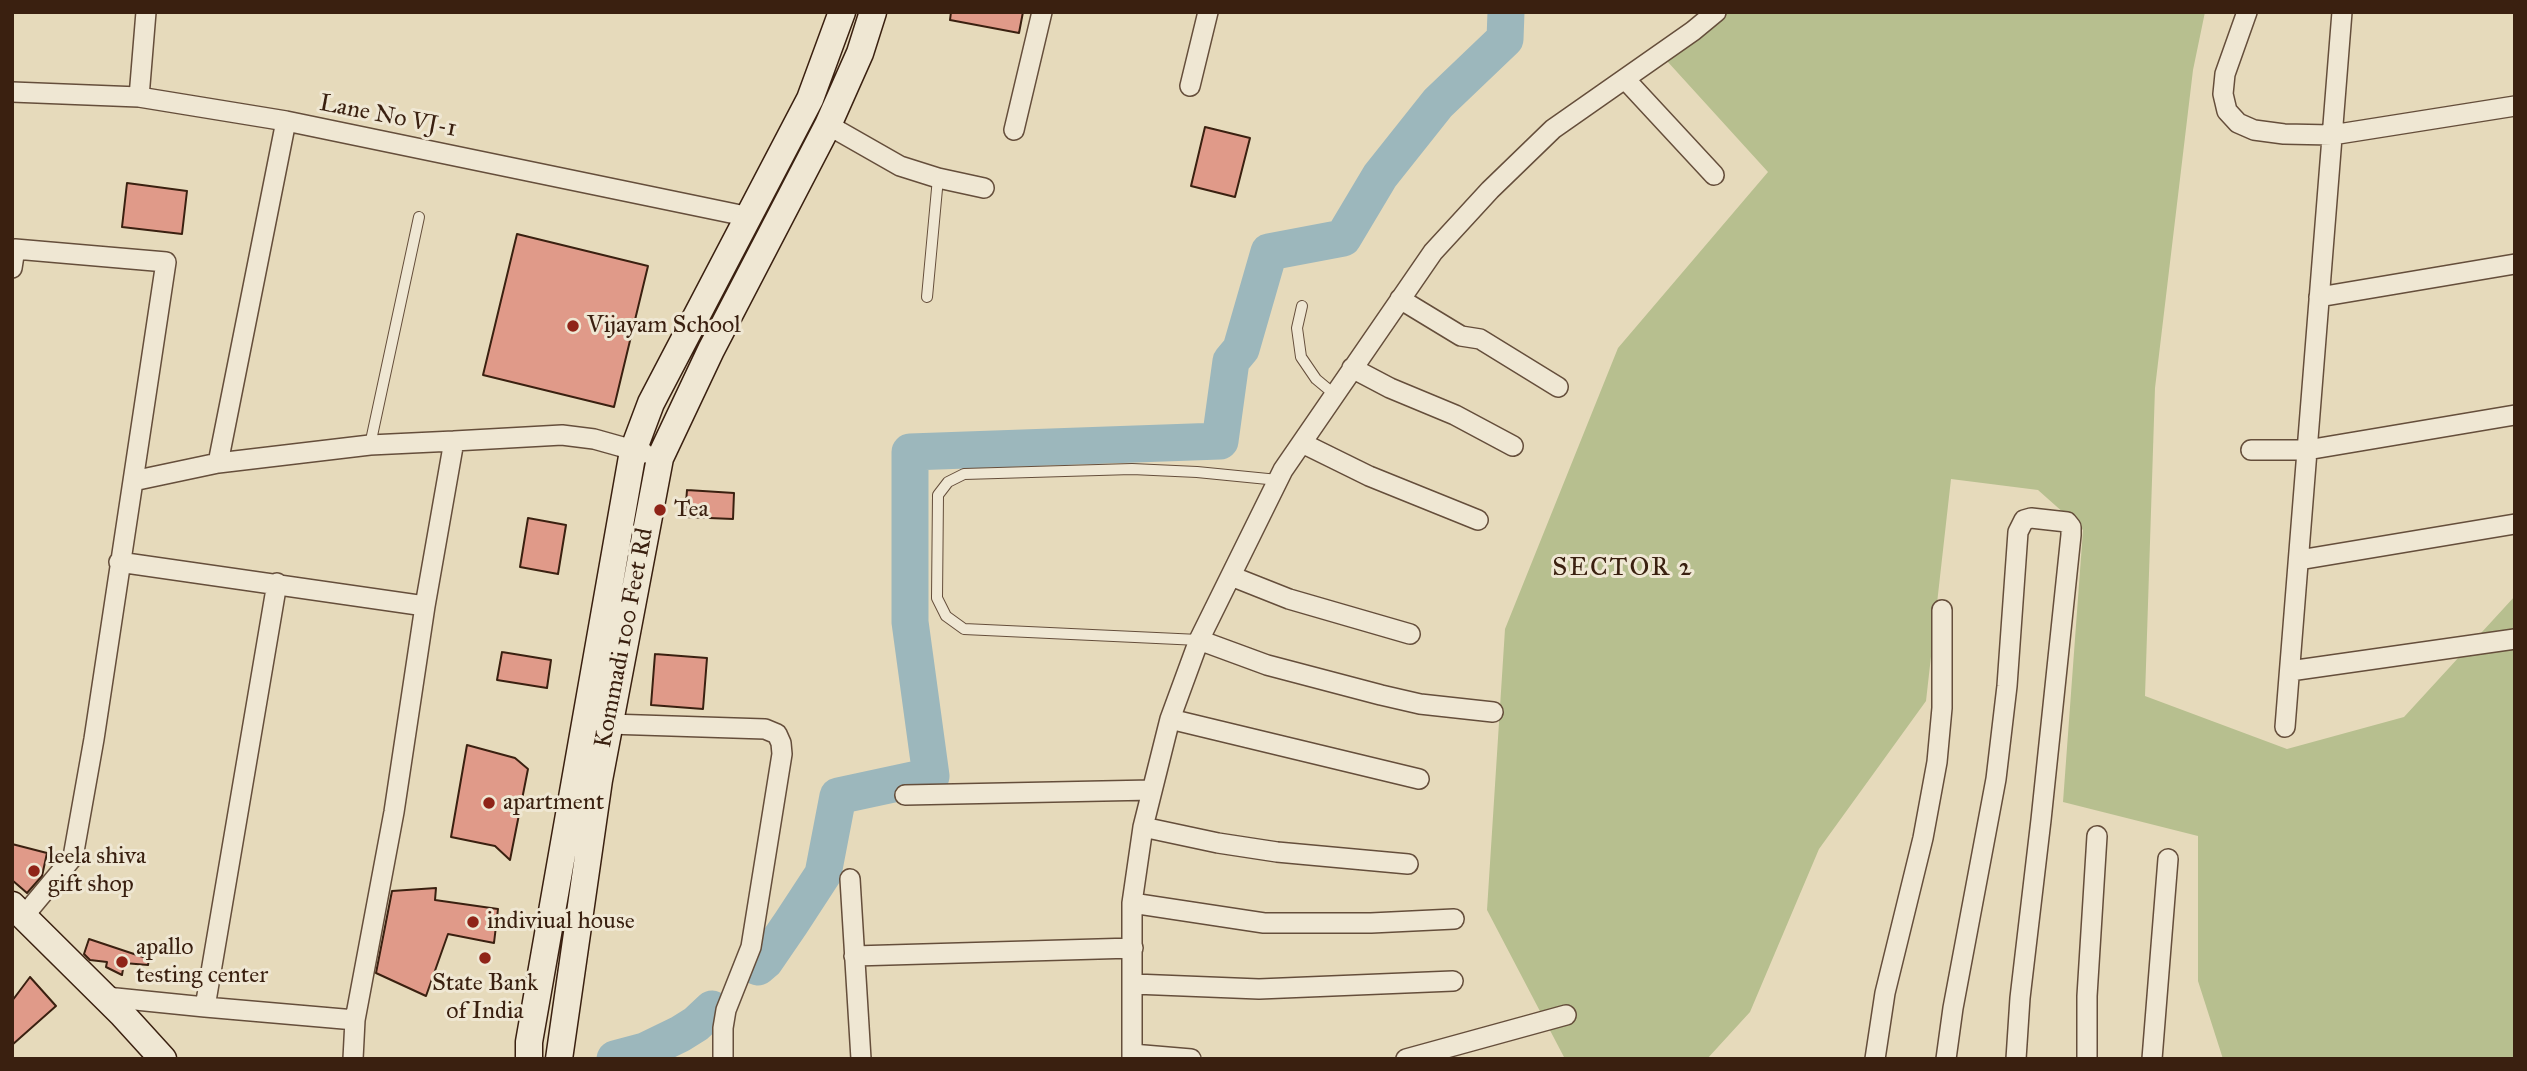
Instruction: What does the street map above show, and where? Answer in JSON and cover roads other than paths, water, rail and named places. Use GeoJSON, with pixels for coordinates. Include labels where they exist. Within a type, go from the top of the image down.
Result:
{"type":"FeatureCollection","features":[{"type":"Feature","properties":{"kind":"main road"},"geometry":{"type":"LineString","coordinates":[[529,1050],[633,450],[652,403],[810,99],[842,12]]}},
{"type":"Feature","properties":{"kind":"main road","name":"Kommadi 100 Feet Rd"},"geometry":{"type":"LineString","coordinates":[[559,1051],[609,724],[660,458],[711,350],[828,125],[860,53],[873,12]]}},
{"type":"Feature","properties":{"kind":"main road"},"geometry":{"type":"LineString","coordinates":[[18,911],[163,1059]]}},
{"type":"Feature","properties":{"kind":"street"},"geometry":{"type":"LineString","coordinates":[[139,97],[146,12]]}},
{"type":"Feature","properties":{"kind":"street"},"geometry":{"type":"LineString","coordinates":[[1014,130],[1042,12]]}},
{"type":"Feature","properties":{"kind":"street"},"geometry":{"type":"LineString","coordinates":[[1190,86],[1208,12]]}},
{"type":"Feature","properties":{"kind":"street"},"geometry":{"type":"LineString","coordinates":[[2247,12],[2225,74],[2222,94],[2227,111],[2238,122],[2254,130],[2332,135],[2515,106]]}},
{"type":"Feature","properties":{"kind":"street"},"geometry":{"type":"LineString","coordinates":[[2286,727],[2342,12]]}},
{"type":"Feature","properties":{"kind":"street"},"geometry":{"type":"LineString","coordinates":[[1191,1059],[1132,1056],[1132,903],[1143,827],[1170,719],[1199,640],[1278,480],[1433,252],[1490,190],[1553,129],[1625,79],[1710,14]]}},
{"type":"Feature","properties":{"kind":"street"},"geometry":{"type":"LineString","coordinates":[[1625,79],[1714,176]]}},
{"type":"Feature","properties":{"kind":"street","name":"Lane No VJ-1"},"geometry":{"type":"LineString","coordinates":[[13,96],[139,97],[286,121],[750,218]]}},
{"type":"Feature","properties":{"kind":"street"},"geometry":{"type":"LineString","coordinates":[[218,463],[286,121]]}},
{"type":"Feature","properties":{"kind":"street"},"geometry":{"type":"LineString","coordinates":[[828,125],[900,166],[984,188]]}},
{"type":"Feature","properties":{"kind":"street"},"geometry":{"type":"LineString","coordinates":[[13,255],[166,262],[94,739],[73,857],[18,911]]}},
{"type":"Feature","properties":{"kind":"street"},"geometry":{"type":"LineString","coordinates":[[2319,297],[2515,264]]}},
{"type":"Feature","properties":{"kind":"street"},"geometry":{"type":"LineString","coordinates":[[1401,299],[1461,336],[1480,339],[1558,387]]}},
{"type":"Feature","properties":{"kind":"street"},"geometry":{"type":"LineString","coordinates":[[1352,368],[1390,388],[1455,415],[1513,446]]}},
{"type":"Feature","properties":{"kind":"street"},"geometry":{"type":"LineString","coordinates":[[2251,450],[2307,450],[2515,415]]}},
{"type":"Feature","properties":{"kind":"street"},"geometry":{"type":"LineString","coordinates":[[133,481],[218,463],[370,445],[562,435],[594,439],[660,458]]}},
{"type":"Feature","properties":{"kind":"street"},"geometry":{"type":"LineString","coordinates":[[353,1059],[355,1020],[394,812],[425,606],[454,442]]}},
{"type":"Feature","properties":{"kind":"street"},"geometry":{"type":"LineString","coordinates":[[1301,443],[1370,476],[1478,520]]}},
{"type":"Feature","properties":{"kind":"street"},"geometry":{"type":"LineString","coordinates":[[1946,1059],[1953,1007],[1996,779],[2007,686],[2018,532],[2024,520],[2031,518],[2067,522],[2071,527],[2071,535],[2020,998],[2016,1059]]}},
{"type":"Feature","properties":{"kind":"street"},"geometry":{"type":"LineString","coordinates":[[2299,560],[2515,524]]}},
{"type":"Feature","properties":{"kind":"street"},"geometry":{"type":"LineString","coordinates":[[119,562],[425,606]]}},
{"type":"Feature","properties":{"kind":"street"},"geometry":{"type":"LineString","coordinates":[[1231,576],[1289,599],[1410,634]]}},
{"type":"Feature","properties":{"kind":"street"},"geometry":{"type":"LineString","coordinates":[[205,1007],[277,583]]}},
{"type":"Feature","properties":{"kind":"street"},"geometry":{"type":"LineString","coordinates":[[1875,1059],[1885,993],[1923,838],[1937,762],[1942,708],[1942,610]]}},
{"type":"Feature","properties":{"kind":"street"},"geometry":{"type":"LineString","coordinates":[[2290,671],[2515,639]]}},
{"type":"Feature","properties":{"kind":"street"},"geometry":{"type":"LineString","coordinates":[[1199,640],[1290,671],[1420,705],[1493,712]]}},
{"type":"Feature","properties":{"kind":"street"},"geometry":{"type":"LineString","coordinates":[[1170,719],[1419,779]]}},
{"type":"Feature","properties":{"kind":"street"},"geometry":{"type":"LineString","coordinates":[[609,724],[765,729],[777,734],[781,743],[782,754],[751,947],[726,1010],[723,1059]]}},
{"type":"Feature","properties":{"kind":"street"},"geometry":{"type":"LineString","coordinates":[[905,795],[1152,790]]}},
{"type":"Feature","properties":{"kind":"street"},"geometry":{"type":"LineString","coordinates":[[1143,827],[1277,852],[1408,864]]}},
{"type":"Feature","properties":{"kind":"street"},"geometry":{"type":"LineString","coordinates":[[2087,1059],[2087,996],[2097,836]]}},
{"type":"Feature","properties":{"kind":"street"},"geometry":{"type":"LineString","coordinates":[[2152,1059],[2168,859]]}},
{"type":"Feature","properties":{"kind":"street"},"geometry":{"type":"LineString","coordinates":[[850,878],[861,1059]]}},
{"type":"Feature","properties":{"kind":"street"},"geometry":{"type":"LineString","coordinates":[[1132,903],[1264,922],[1336,924],[1454,919]]}},
{"type":"Feature","properties":{"kind":"street"},"geometry":{"type":"LineString","coordinates":[[854,956],[1133,948]]}},
{"type":"Feature","properties":{"kind":"street"},"geometry":{"type":"LineString","coordinates":[[1134,984],[1259,989],[1385,986],[1453,981]]}},
{"type":"Feature","properties":{"kind":"street"},"geometry":{"type":"LineString","coordinates":[[106,998],[355,1020]]}},
{"type":"Feature","properties":{"kind":"street"},"geometry":{"type":"LineString","coordinates":[[1406,1059],[1566,1015]]}},
{"type":"Feature","properties":{"kind":"lane"},"geometry":{"type":"LineString","coordinates":[[927,297],[938,178]]}},
{"type":"Feature","properties":{"kind":"lane"},"geometry":{"type":"LineString","coordinates":[[370,445],[419,217]]}},
{"type":"Feature","properties":{"kind":"lane"},"geometry":{"type":"LineString","coordinates":[[1302,306],[1297,328],[1301,357],[1316,379],[1334,394]]}},
{"type":"Feature","properties":{"kind":"lane"},"geometry":{"type":"LineString","coordinates":[[1199,640],[964,629],[946,616],[937,598],[938,495],[948,482],[964,474],[1132,469],[1278,480]]}},
{"type":"Feature","properties":{"kind":"waterway"},"geometry":{"type":"LineString","coordinates":[[758,967],[765,961],[823,874],[838,796],[931,776],[910,622],[910,452],[1220,441],[1231,361],[1241,349],[1269,252],[1343,238],[1380,176],[1438,103],[1505,39],[1506,12]]}},
{"type":"Feature","properties":{"kind":"waterway"},"geometry":{"type":"LineString","coordinates":[[615,1059],[645,1051],[680,1034],[712,1009]]}},
{"type":"Feature","properties":{"kind":"place","name":"Vijayam School"},"geometry":{"type":"Point","coordinates":[573,326]}},
{"type":"Feature","properties":{"kind":"place","name":"Tea"},"geometry":{"type":"Point","coordinates":[660,510]}},
{"type":"Feature","properties":{"kind":"place","name":"apartment"},"geometry":{"type":"Point","coordinates":[489,803]}},
{"type":"Feature","properties":{"kind":"place","name":"leela shiva gift shop"},"geometry":{"type":"Point","coordinates":[34,871]}},
{"type":"Feature","properties":{"kind":"place","name":"indiviual house"},"geometry":{"type":"Point","coordinates":[473,922]}},
{"type":"Feature","properties":{"kind":"place","name":"State Bank of India"},"geometry":{"type":"Point","coordinates":[485,958]}},
{"type":"Feature","properties":{"kind":"place","name":"apallo testing center"},"geometry":{"type":"Point","coordinates":[122,962]}},
{"type":"Feature","properties":{"kind":"district","name":"SECTOR 2"},"geometry":{"type":"Point","coordinates":[1623,569]}}]}
